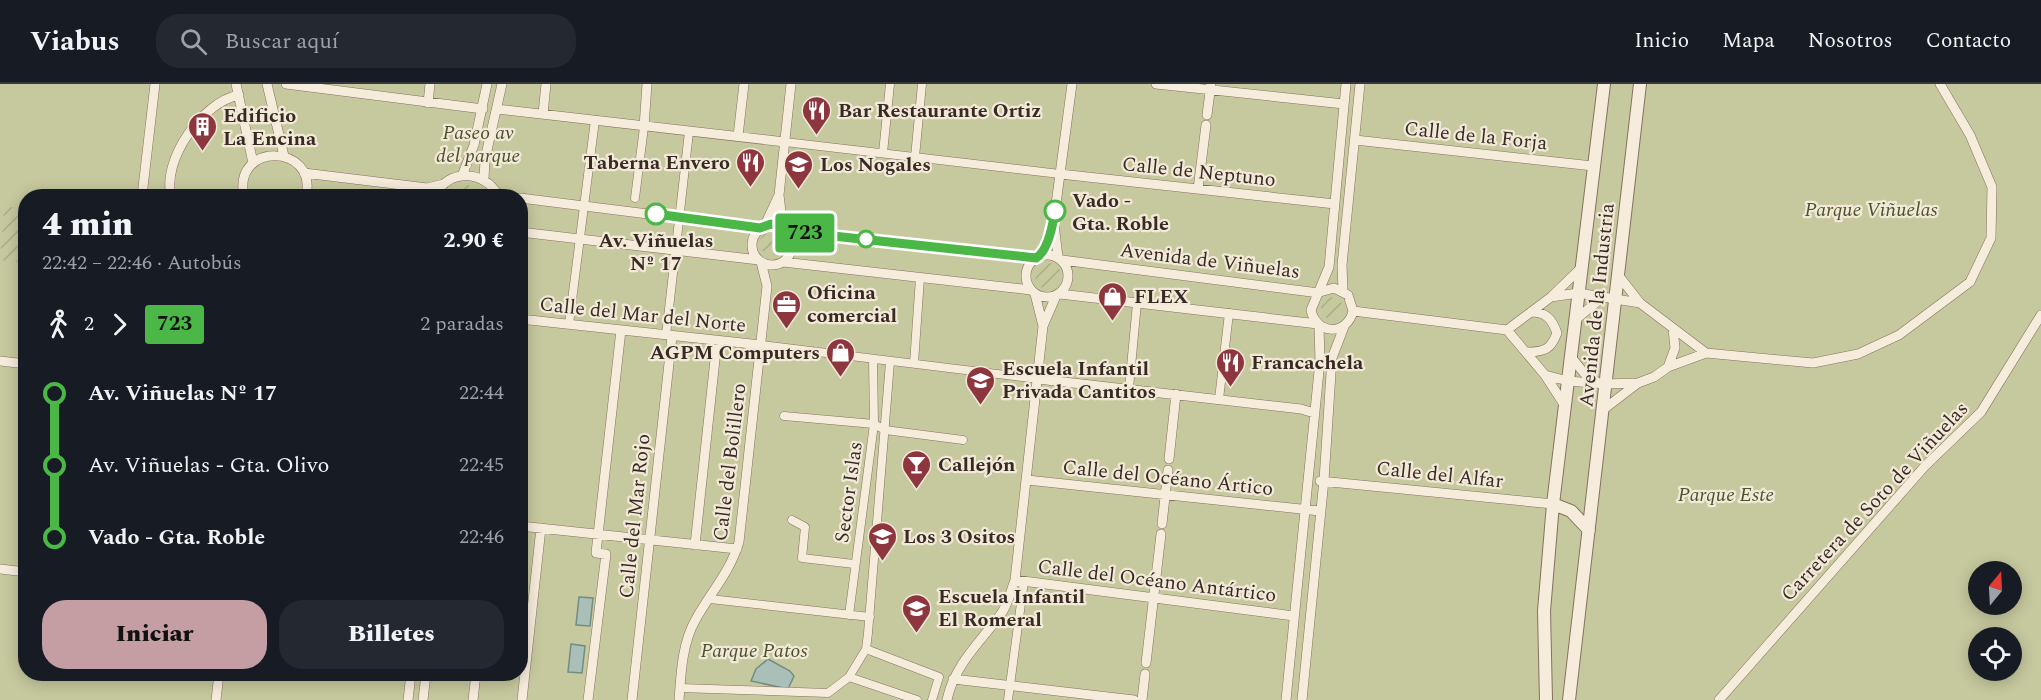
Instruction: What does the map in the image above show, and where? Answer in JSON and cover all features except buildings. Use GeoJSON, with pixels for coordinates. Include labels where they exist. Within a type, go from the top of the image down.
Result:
{"type":"FeatureCollection","features":[{"type":"Feature","properties":{"kind":"street"},"geometry":{"type":"LineString","coordinates":[[143,189],[155,84]]}},
{"type":"Feature","properties":{"kind":"street"},"geometry":{"type":"LineString","coordinates":[[236,84],[254,163]]}},
{"type":"Feature","properties":{"kind":"street"},"geometry":{"type":"LineString","coordinates":[[284,156],[268,86],[284,84],[321,86],[483,109]]}},
{"type":"Feature","properties":{"kind":"street"},"geometry":{"type":"LineString","coordinates":[[428,103],[430,84]]}},
{"type":"Feature","properties":{"kind":"street"},"geometry":{"type":"LineString","coordinates":[[462,176],[474,145],[487,84]]}},
{"type":"Feature","properties":{"kind":"street"},"geometry":{"type":"LineString","coordinates":[[484,180],[485,159],[502,84]]}},
{"type":"Feature","properties":{"kind":"street"},"geometry":{"type":"LineString","coordinates":[[543,114],[546,84]]}},
{"type":"Feature","properties":{"kind":"street"},"geometry":{"type":"LineString","coordinates":[[635,198],[647,84]]}},
{"type":"Feature","properties":{"kind":"street"},"geometry":{"type":"LineString","coordinates":[[738,136],[744,84]]}},
{"type":"Feature","properties":{"kind":"street"},"geometry":{"type":"LineString","coordinates":[[767,286],[781,263],[791,252],[792,245],[785,229],[779,195],[791,84]]}},
{"type":"Feature","properties":{"kind":"street"},"geometry":{"type":"LineString","coordinates":[[883,153],[890,84]]}},
{"type":"Feature","properties":{"kind":"street"},"geometry":{"type":"LineString","coordinates":[[915,156],[922,84]]}},
{"type":"Feature","properties":{"kind":"street"},"geometry":{"type":"LineString","coordinates":[[1043,326],[1026,272],[1038,257],[1054,219],[1072,84]]}},
{"type":"Feature","properties":{"kind":"street"},"geometry":{"type":"LineString","coordinates":[[1156,84],[1210,87],[1344,104]]}},
{"type":"Feature","properties":{"kind":"street"},"geometry":{"type":"LineString","coordinates":[[1319,292],[1329,267],[1346,84]]}},
{"type":"Feature","properties":{"kind":"street"},"geometry":{"type":"LineString","coordinates":[[1343,291],[1342,265],[1360,84]]}},
{"type":"Feature","properties":{"kind":"street","name":"Avenida de la Industria"},"geometry":{"type":"LineString","coordinates":[[1546,700],[1544,611],[1553,504],[1604,84]]}},
{"type":"Feature","properties":{"kind":"street","name":"Avenida de la Industria"},"geometry":{"type":"LineString","coordinates":[[1569,700],[1604,409],[1602,384],[1610,298],[1619,276],[1640,84]]}},
{"type":"Feature","properties":{"kind":"street"},"geometry":{"type":"LineString","coordinates":[[1604,409],[1638,383],[1654,377],[1668,367],[1706,353],[1813,363],[1858,354],[1899,335],[1970,282],[1991,238],[1992,187],[1970,135],[1940,84]]}},
{"type":"Feature","properties":{"kind":"street"},"geometry":{"type":"LineString","coordinates":[[1198,189],[1210,87]]}},
{"type":"Feature","properties":{"kind":"street"},"geometry":{"type":"LineString","coordinates":[[172,189],[175,159],[198,118],[216,105],[239,94]]}},
{"type":"Feature","properties":{"kind":"street"},"geometry":{"type":"LineString","coordinates":[[497,109],[1060,174]]}},
{"type":"Feature","properties":{"kind":"street"},"geometry":{"type":"LineString","coordinates":[[569,324],[595,120]]}},
{"type":"Feature","properties":{"kind":"street"},"geometry":{"type":"LineString","coordinates":[[669,336],[689,132]]}},
{"type":"Feature","properties":{"kind":"street","name":"Calle de la Forja"},"geometry":{"type":"LineString","coordinates":[[1355,140],[1593,166]]}},
{"type":"Feature","properties":{"kind":"street"},"geometry":{"type":"LineString","coordinates":[[244,189],[243,179],[254,163],[264,157],[284,156],[292,160],[304,173],[306,189]]}},
{"type":"Feature","properties":{"kind":"street"},"geometry":{"type":"LineString","coordinates":[[304,173],[427,188],[462,176],[484,180],[492,189]]}},
{"type":"Feature","properties":{"kind":"street","name":"Calle de Neptuno"},"geometry":{"type":"LineString","coordinates":[[1060,174],[1335,204]]}},
{"type":"Feature","properties":{"kind":"street"},"geometry":{"type":"LineString","coordinates":[[440,189],[444,184]]}},
{"type":"Feature","properties":{"kind":"street"},"geometry":{"type":"LineString","coordinates":[[767,286],[760,261],[754,254],[752,240],[762,227],[779,195]]}},
{"type":"Feature","properties":{"kind":"street"},"geometry":{"type":"LineString","coordinates":[[528,199],[762,227],[1060,258]]}},
{"type":"Feature","properties":{"kind":"street"},"geometry":{"type":"LineString","coordinates":[[1008,700],[1043,326],[1058,295],[1068,284],[1069,277],[1060,258],[1054,219]]}},
{"type":"Feature","properties":{"kind":"street"},"geometry":{"type":"LineString","coordinates":[[528,233],[1033,292],[1046,297],[1058,295],[1229,313],[1318,325],[1329,330],[1344,327]]}},
{"type":"Feature","properties":{"kind":"street","name":"Avenida de Viñuelas"},"geometry":{"type":"LineString","coordinates":[[1060,258],[1319,292]]}},
{"type":"Feature","properties":{"kind":"street"},"geometry":{"type":"LineString","coordinates":[[1507,330],[1551,297],[1581,268]]}},
{"type":"Feature","properties":{"kind":"street"},"geometry":{"type":"LineString","coordinates":[[1619,276],[1640,303],[1706,353]]}},
{"type":"Feature","properties":{"kind":"street"},"geometry":{"type":"LineString","coordinates":[[914,363],[920,278]]}},
{"type":"Feature","properties":{"kind":"street","name":"Calle del Bolillero"},"geometry":{"type":"LineString","coordinates":[[679,700],[687,643],[695,620],[733,563],[737,549],[767,286]]}},
{"type":"Feature","properties":{"kind":"street"},"geometry":{"type":"LineString","coordinates":[[1286,700],[1320,361],[1318,325],[1311,310],[1314,297],[1329,288],[1343,291],[1351,300],[1353,311],[1332,358],[1324,480],[1302,700]]}},
{"type":"Feature","properties":{"kind":"street"},"geometry":{"type":"LineString","coordinates":[[1551,297],[1578,293],[1640,303]]}},
{"type":"Feature","properties":{"kind":"street"},"geometry":{"type":"LineString","coordinates":[[1575,320],[1610,298]]}},
{"type":"Feature","properties":{"kind":"street"},"geometry":{"type":"LineString","coordinates":[[1129,388],[1137,303]]}},
{"type":"Feature","properties":{"kind":"street"},"geometry":{"type":"LineString","coordinates":[[1353,311],[1507,330],[1545,375],[1565,406]]}},
{"type":"Feature","properties":{"kind":"street"},"geometry":{"type":"LineString","coordinates":[[1527,352],[1543,352],[1553,345],[1557,333],[1552,320],[1540,312],[1531,312]]}},
{"type":"Feature","properties":{"kind":"street"},"geometry":{"type":"LineString","coordinates":[[1219,399],[1229,313]]}},
{"type":"Feature","properties":{"kind":"street","name":"Carretera de Soto de Viñuelas"},"geometry":{"type":"LineString","coordinates":[[1719,700],[1925,466],[1981,412],[2041,315]]}},
{"type":"Feature","properties":{"kind":"street","name":"Calle del Mar del Norte"},"geometry":{"type":"LineString","coordinates":[[528,320],[761,345]]}},
{"type":"Feature","properties":{"kind":"street"},"geometry":{"type":"LineString","coordinates":[[1668,367],[1675,348],[1674,329]]}},
{"type":"Feature","properties":{"kind":"street"},"geometry":{"type":"LineString","coordinates":[[588,700],[606,554],[596,553],[621,330]]}},
{"type":"Feature","properties":{"kind":"street","name":"Calle del Mar Rojo"},"geometry":{"type":"LineString","coordinates":[[632,700],[669,336]]}},
{"type":"Feature","properties":{"kind":"street"},"geometry":{"type":"LineString","coordinates":[[694,545],[717,341]]}},
{"type":"Feature","properties":{"kind":"street"},"geometry":{"type":"LineString","coordinates":[[761,345],[1309,410],[1314,413]]}},
{"type":"Feature","properties":{"kind":"street"},"geometry":{"type":"LineString","coordinates":[[1571,357],[1584,373],[1602,384]]}},
{"type":"Feature","properties":{"kind":"street","name":"Sector Islas"},"geometry":{"type":"LineString","coordinates":[[849,615],[874,424],[873,359]]}},
{"type":"Feature","properties":{"kind":"street"},"geometry":{"type":"LineString","coordinates":[[0,361],[18,363]]}},
{"type":"Feature","properties":{"kind":"street","name":"Sector Islas"},"geometry":{"type":"LineString","coordinates":[[680,687],[827,696],[849,677],[866,650],[890,362]]}},
{"type":"Feature","properties":{"kind":"street"},"geometry":{"type":"LineString","coordinates":[[1545,375],[1568,381],[1602,384],[1638,383]]}},
{"type":"Feature","properties":{"kind":"street"},"geometry":{"type":"LineString","coordinates":[[1169,459],[1176,394]]}},
{"type":"Feature","properties":{"kind":"street","name":"Sector Islas"},"geometry":{"type":"LineString","coordinates":[[784,416],[874,424],[885,430],[963,440]]}},
{"type":"Feature","properties":{"kind":"street"},"geometry":{"type":"LineString","coordinates":[[1162,524],[1168,470]]}},
{"type":"Feature","properties":{"kind":"street","name":"Calle del Océano Ártico"},"geometry":{"type":"LineString","coordinates":[[1027,480],[1320,511]]}},
{"type":"Feature","properties":{"kind":"street","name":"Calle del Alfar"},"geometry":{"type":"LineString","coordinates":[[1308,482],[1324,480],[1553,504]]}},
{"type":"Feature","properties":{"kind":"street"},"geometry":{"type":"LineString","coordinates":[[1553,504],[1571,512],[1590,530]]}},
{"type":"Feature","properties":{"kind":"street","name":"Sector Islas"},"geometry":{"type":"LineString","coordinates":[[792,520],[805,527],[801,558],[854,564]]}},
{"type":"Feature","properties":{"kind":"street"},"geometry":{"type":"LineString","coordinates":[[528,527],[737,549]]}},
{"type":"Feature","properties":{"kind":"street"},"geometry":{"type":"LineString","coordinates":[[528,646],[541,528]]}},
{"type":"Feature","properties":{"kind":"street"},"geometry":{"type":"LineString","coordinates":[[1146,663],[1161,534]]}},
{"type":"Feature","properties":{"kind":"street"},"geometry":{"type":"LineString","coordinates":[[0,569],[18,571]]}},
{"type":"Feature","properties":{"kind":"street"},"geometry":{"type":"LineString","coordinates":[[947,700],[953,679],[975,644],[1002,612],[1019,580]]}},
{"type":"Feature","properties":{"kind":"street","name":"Calle del Océano Antártico"},"geometry":{"type":"LineString","coordinates":[[1019,580],[1294,616]]}},
{"type":"Feature","properties":{"kind":"street"},"geometry":{"type":"LineString","coordinates":[[710,599],[870,617]]}},
{"type":"Feature","properties":{"kind":"street"},"geometry":{"type":"LineString","coordinates":[[866,650],[939,677],[932,700]]}},
{"type":"Feature","properties":{"kind":"street"},"geometry":{"type":"LineString","coordinates":[[1142,700],[1145,674]]}},
{"type":"Feature","properties":{"kind":"street"},"geometry":{"type":"LineString","coordinates":[[849,677],[916,700]]}},
{"type":"Feature","properties":{"kind":"street"},"geometry":{"type":"LineString","coordinates":[[953,679],[1134,700]]}},
{"type":"Feature","properties":{"kind":"street"},"geometry":{"type":"LineString","coordinates":[[216,700],[218,681]]}},
{"type":"Feature","properties":{"kind":"street"},"geometry":{"type":"LineString","coordinates":[[408,700],[410,681]]}},
{"type":"Feature","properties":{"kind":"street"},"geometry":{"type":"LineString","coordinates":[[423,700],[425,681]]}},
{"type":"Feature","properties":{"kind":"street"},"geometry":{"type":"LineString","coordinates":[[473,700],[475,681]]}},
{"type":"Feature","properties":{"kind":"street"},"geometry":{"type":"LineString","coordinates":[[522,700],[524,681]]}},
{"type":"Feature","properties":{"kind":"green space"},"geometry":{"type":"Polygon","coordinates":[[[0,84],[2041,84],[2041,700],[0,700],[0,84]]]}},
{"type":"Feature","properties":{"kind":"green space"},"geometry":{"type":"Polygon","coordinates":[[[467,185],[477,189],[453,189],[467,185]]]}},
{"type":"Feature","properties":{"kind":"green space"},"geometry":{"type":"Polygon","coordinates":[[[4,206],[18,208],[18,262],[0,260],[4,206]]]}},
{"type":"Feature","properties":{"kind":"green space"},"geometry":{"type":"Polygon","coordinates":[[[772,231],[781,234],[784,243],[781,252],[772,255],[763,252],[760,243],[763,234],[772,231]]]}},
{"type":"Feature","properties":{"kind":"green space"},"geometry":{"type":"Polygon","coordinates":[[[1048,263],[1057,267],[1061,276],[1057,285],[1048,289],[1039,285],[1035,276],[1039,267],[1048,263]]]}},
{"type":"Feature","properties":{"kind":"green space"},"geometry":{"type":"Polygon","coordinates":[[[1332,297],[1340,300],[1343,308],[1340,316],[1332,319],[1324,316],[1321,308],[1324,300],[1332,297]]]}},
{"type":"Feature","properties":{"kind":"shaded area"},"geometry":{"type":"Polygon","coordinates":[[[579,597],[593,598],[590,626],[576,625],[579,597]]]}},
{"type":"Feature","properties":{"kind":"shaded area"},"geometry":{"type":"Polygon","coordinates":[[[571,644],[585,646],[582,673],[568,672],[571,644]]]}},
{"type":"Feature","properties":{"kind":"shaded area"},"geometry":{"type":"Polygon","coordinates":[[[768,659],[790,671],[794,676],[788,689],[751,681],[756,669],[768,659]]]}},
{"type":"Feature","properties":{"kind":"bus line","name":"723"},"geometry":{"type":"LineString","coordinates":[[656,214],[760,228],[771,224],[787,231],[1036,258],[1045,246],[1055,211]]}},
{"type":"Feature","properties":{"kind":"place","name":"Bar Restaurante Ortiz"},"geometry":{"type":"Point","coordinates":[817,136]}},
{"type":"Feature","properties":{"kind":"place","name":"Edificio La Encina"},"geometry":{"type":"Point","coordinates":[202,152]}},
{"type":"Feature","properties":{"kind":"place","name":"Taberna Envero"},"geometry":{"type":"Point","coordinates":[751,188]}},
{"type":"Feature","properties":{"kind":"place","name":"Los Nogales"},"geometry":{"type":"Point","coordinates":[799,190]}},
{"type":"Feature","properties":{"kind":"place","name":"Vado - Gta. Roble"},"geometry":{"type":"Point","coordinates":[1055,211]}},
{"type":"Feature","properties":{"kind":"place","name":"Av. Viñuelas Nº 17"},"geometry":{"type":"Point","coordinates":[656,214]}},
{"type":"Feature","properties":{"kind":"place","name":"FLEX"},"geometry":{"type":"Point","coordinates":[1113,322]}},
{"type":"Feature","properties":{"kind":"place","name":"Oficina comercial"},"geometry":{"type":"Point","coordinates":[786,330]}},
{"type":"Feature","properties":{"kind":"place","name":"AGPM Computers"},"geometry":{"type":"Point","coordinates":[841,378]}},
{"type":"Feature","properties":{"kind":"place","name":"Francachela"},"geometry":{"type":"Point","coordinates":[1230,388]}},
{"type":"Feature","properties":{"kind":"place","name":"Escuela Infantil Privada Cantitos"},"geometry":{"type":"Point","coordinates":[981,406]}},
{"type":"Feature","properties":{"kind":"place","name":"Callejón"},"geometry":{"type":"Point","coordinates":[917,490]}},
{"type":"Feature","properties":{"kind":"place","name":"Los 3 Ositos"},"geometry":{"type":"Point","coordinates":[882,562]}},
{"type":"Feature","properties":{"kind":"place","name":"Escuela Infantil El Romeral"},"geometry":{"type":"Point","coordinates":[917,634]}},
{"type":"Feature","properties":{"kind":"park label","name":"Paseo av del parque"},"geometry":{"type":"Point","coordinates":[478,144]}},
{"type":"Feature","properties":{"kind":"park label","name":"Parque Viñuelas"},"geometry":{"type":"Point","coordinates":[1871,209]}},
{"type":"Feature","properties":{"kind":"park label","name":"Parque Este"},"geometry":{"type":"Point","coordinates":[1726,494]}},
{"type":"Feature","properties":{"kind":"park label","name":"Parque Patos"},"geometry":{"type":"Point","coordinates":[754,650]}}]}
